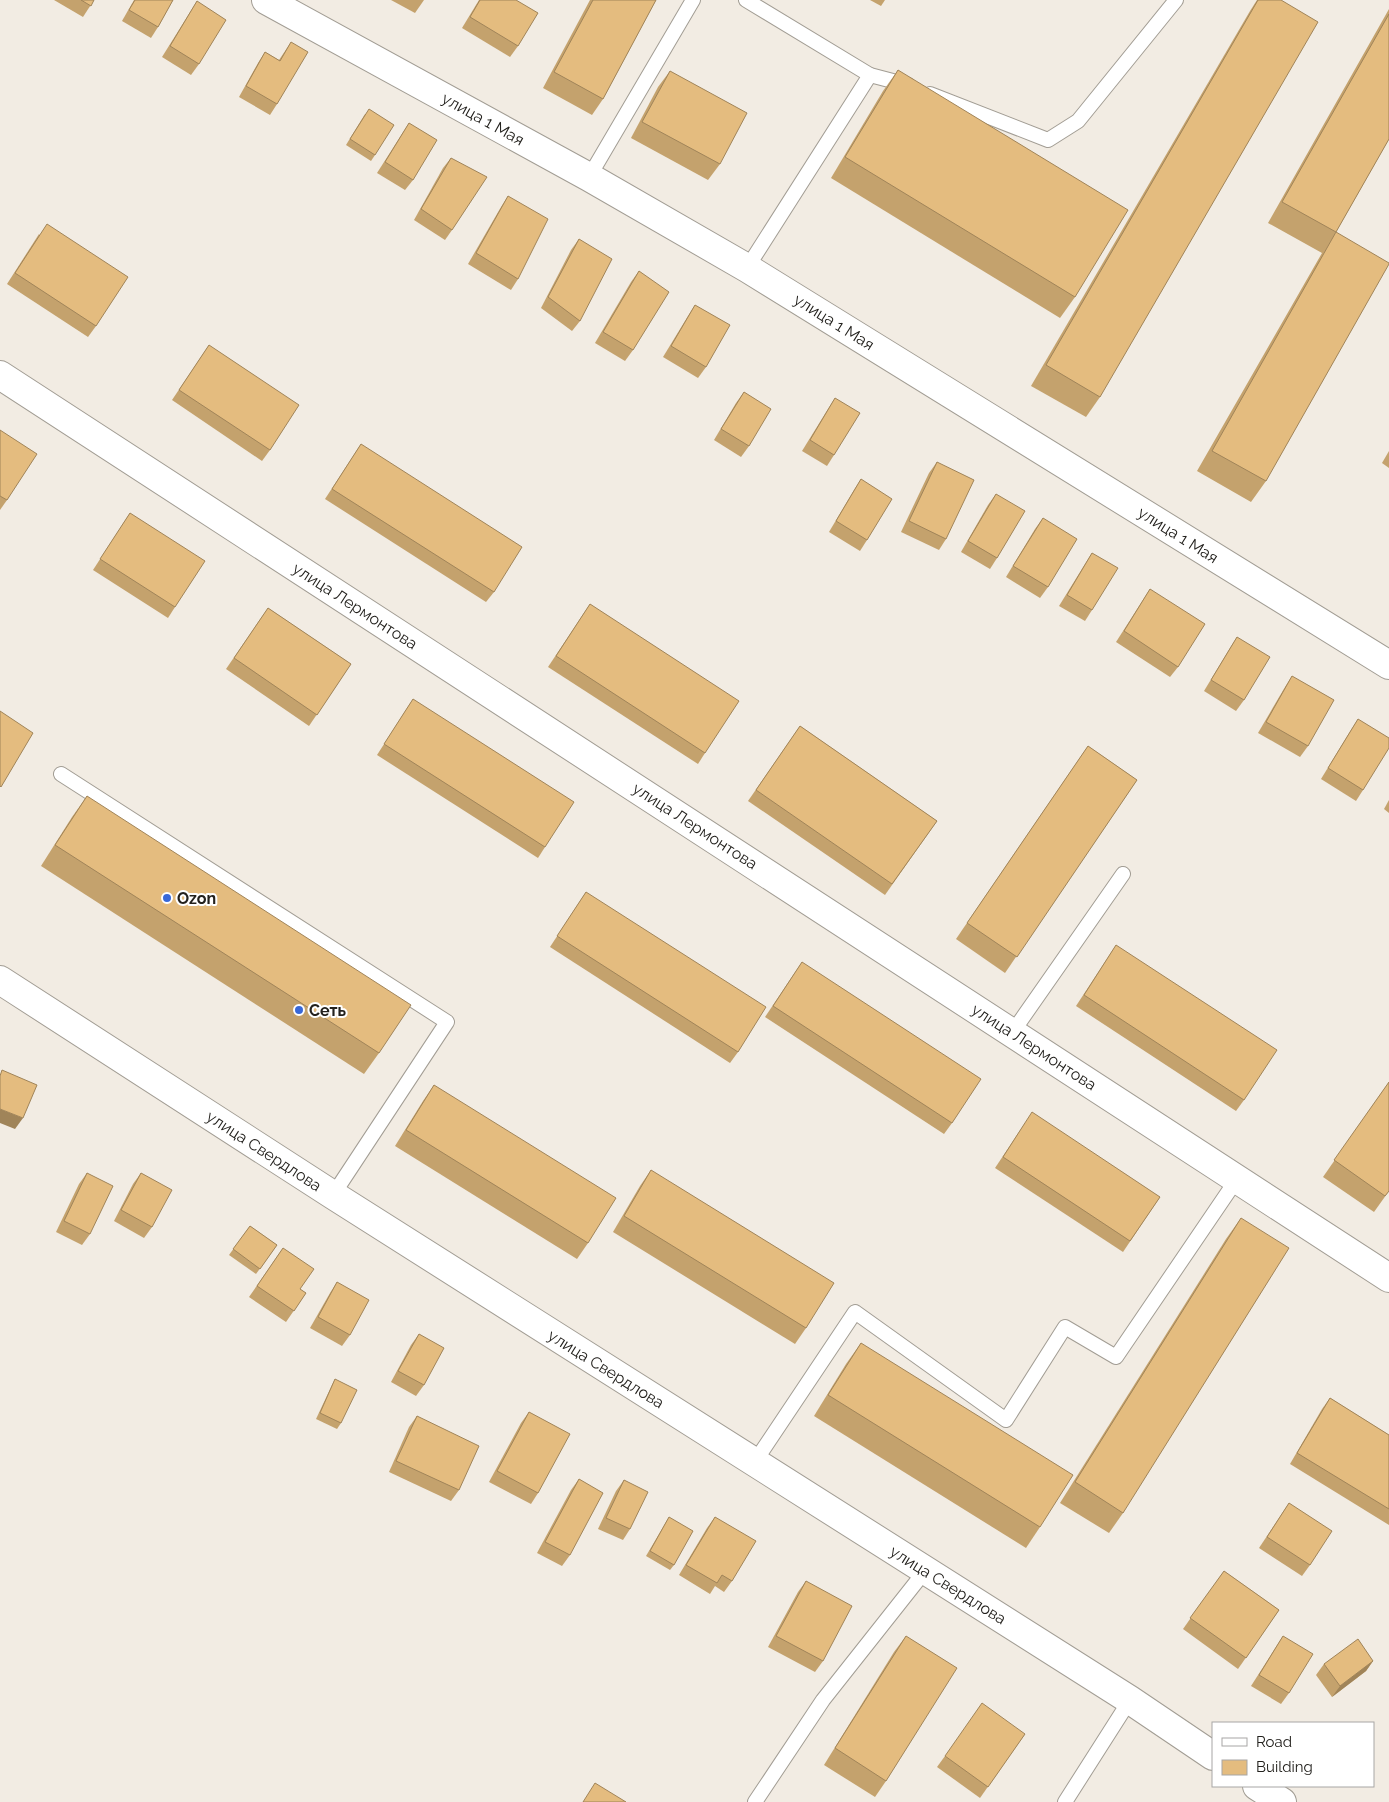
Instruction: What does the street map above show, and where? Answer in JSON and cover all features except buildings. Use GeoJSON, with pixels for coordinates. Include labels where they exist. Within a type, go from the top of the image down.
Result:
{"type":"FeatureCollection","features":[{"type":"Feature","properties":{"kind":"street","name":"улица 1 Мая"},"geometry":{"type":"LineString","coordinates":[[266,0],[589,177],[747,268],[1389,665]]}},
{"type":"Feature","properties":{"kind":"street","name":"улица Лермонтова"},"geometry":{"type":"LineString","coordinates":[[0,375],[1389,1278]]}},
{"type":"Feature","properties":{"kind":"street","name":"улица Свердлова"},"geometry":{"type":"LineString","coordinates":[[0,980],[333,1195],[1130,1700],[1212,1755]]}},
{"type":"Feature","properties":{"kind":"street"},"geometry":{"type":"LineString","coordinates":[[1259,1787],[1282,1802]]}},
{"type":"Feature","properties":{"kind":"lane"},"geometry":{"type":"LineString","coordinates":[[589,177],[693,0]]}},
{"type":"Feature","properties":{"kind":"lane"},"geometry":{"type":"LineString","coordinates":[[746,0],[870,76],[900,82],[1048,140],[1078,121],[1176,0]]}},
{"type":"Feature","properties":{"kind":"lane"},"geometry":{"type":"LineString","coordinates":[[747,268],[870,76]]}},
{"type":"Feature","properties":{"kind":"lane"},"geometry":{"type":"LineString","coordinates":[[61,774],[447,1022],[333,1195]]}},
{"type":"Feature","properties":{"kind":"lane"},"geometry":{"type":"LineString","coordinates":[[1012,1032],[1124,874]]}},
{"type":"Feature","properties":{"kind":"lane"},"geometry":{"type":"LineString","coordinates":[[754,1463],[855,1312],[1006,1420],[1065,1327],[1116,1357],[1237,1179]]}},
{"type":"Feature","properties":{"kind":"lane"},"geometry":{"type":"LineString","coordinates":[[755,1802],[823,1700],[925,1571]]}},
{"type":"Feature","properties":{"kind":"lane"},"geometry":{"type":"LineString","coordinates":[[1065,1802],[1130,1700]]}},
{"type":"Feature","properties":{"kind":"place","name":"Ozon"},"geometry":{"type":"Point","coordinates":[167,898]}},
{"type":"Feature","properties":{"kind":"place","name":"Сеть"},"geometry":{"type":"Point","coordinates":[299,1010]}}]}
